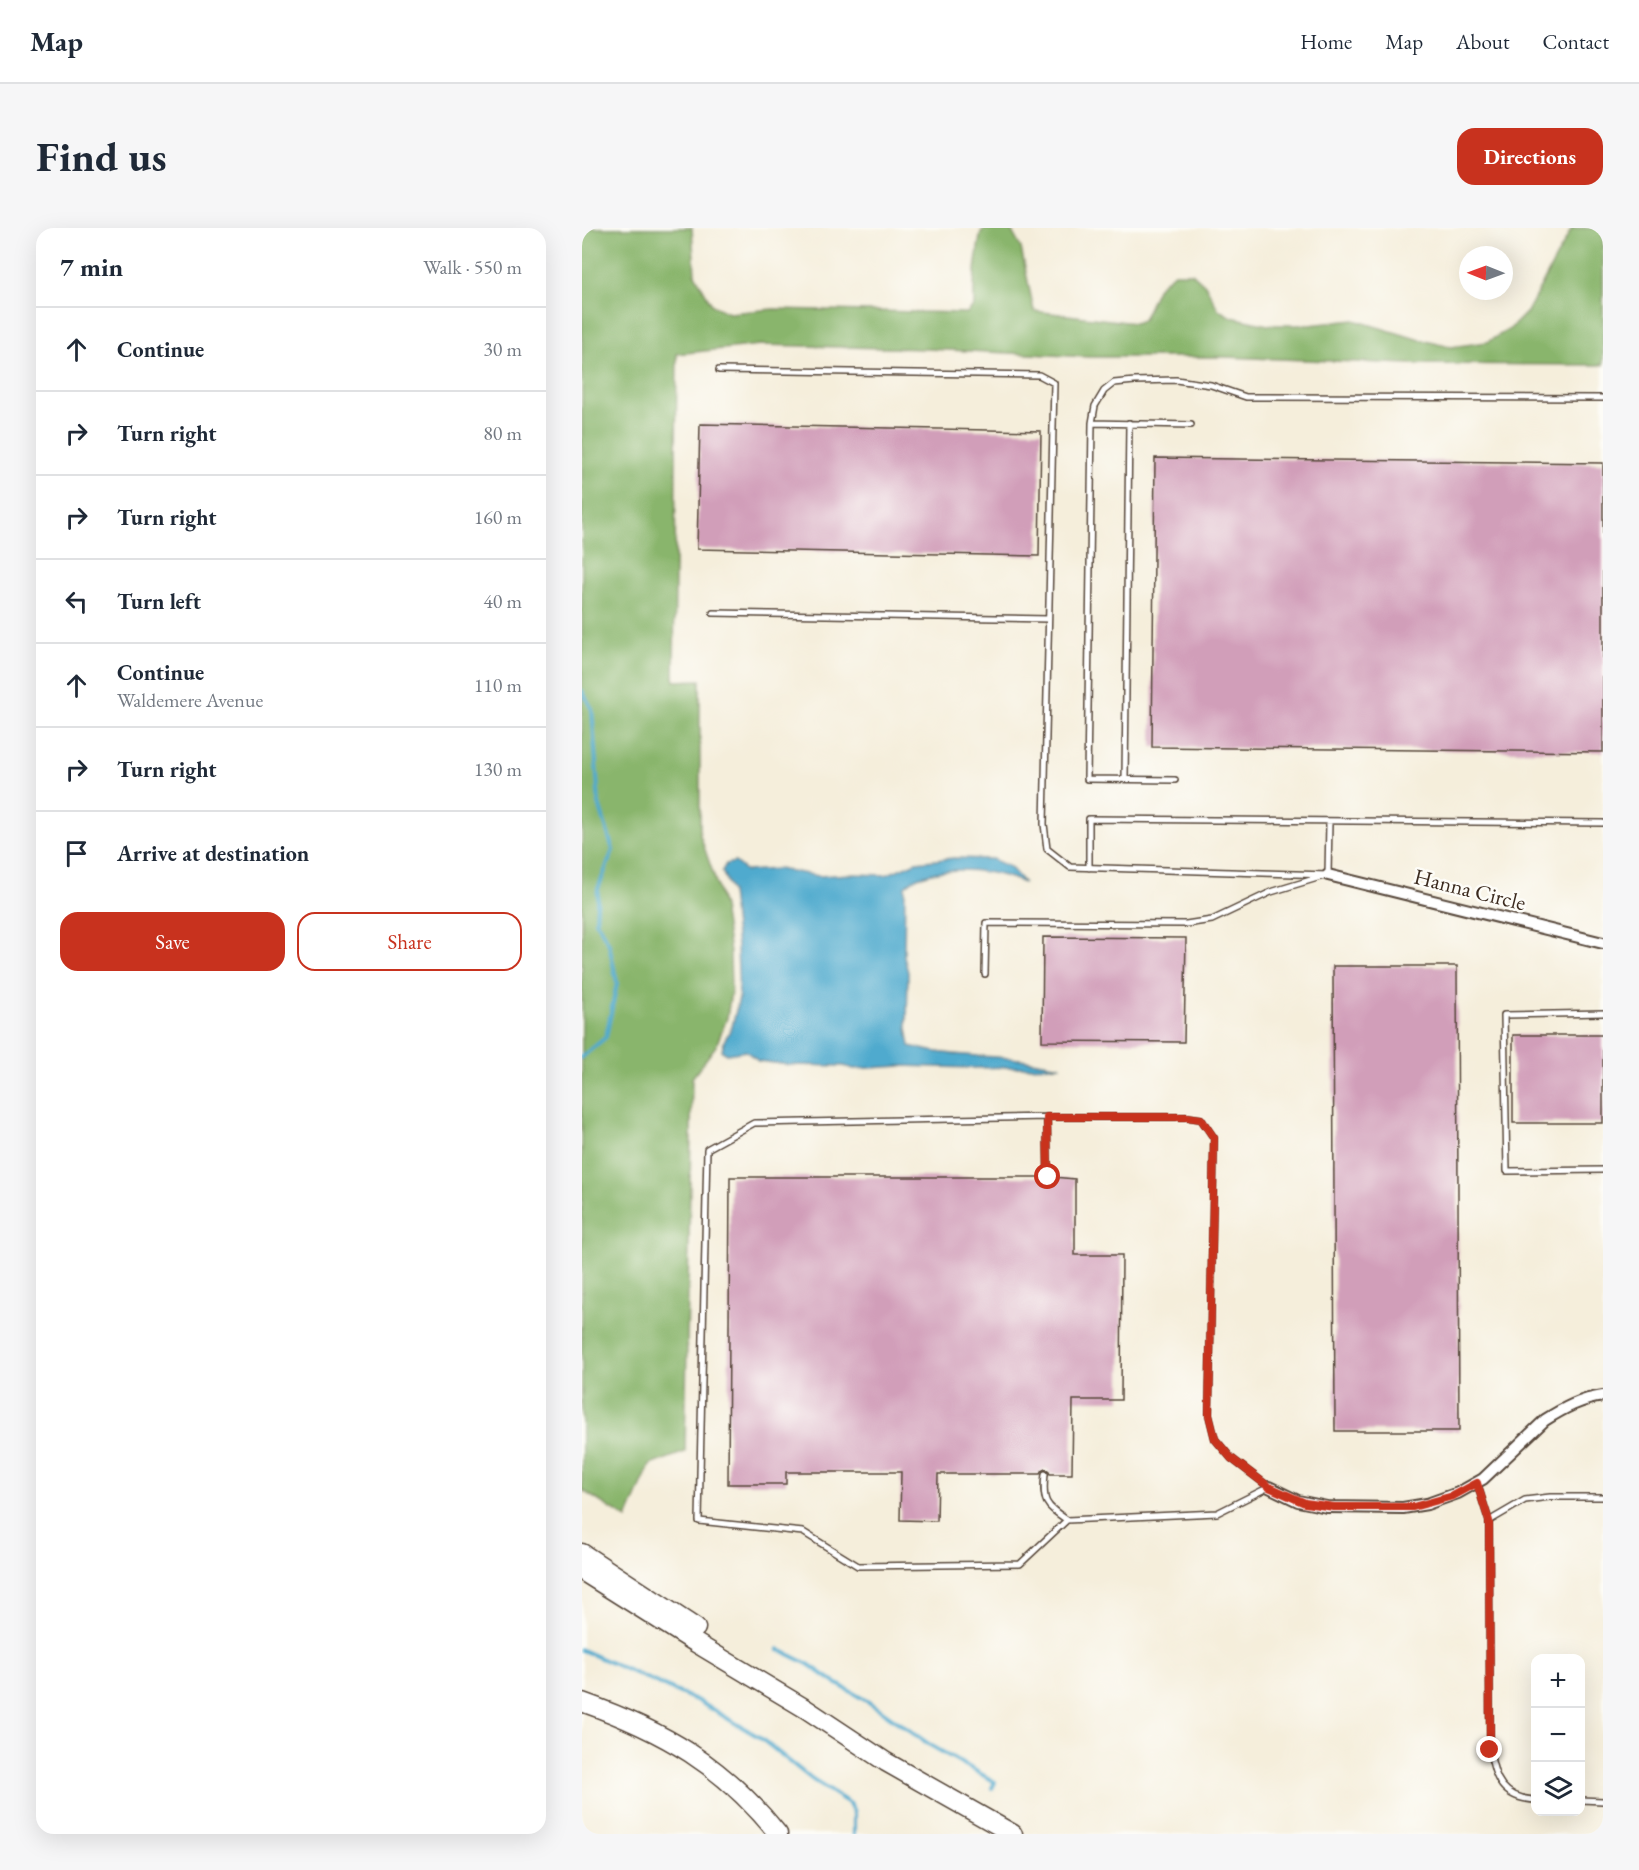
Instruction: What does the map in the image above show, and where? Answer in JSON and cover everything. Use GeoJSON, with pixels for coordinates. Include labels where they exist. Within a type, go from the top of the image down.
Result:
{"type":"FeatureCollection","features":[{"type":"Feature","properties":{"kind":"highway"},"geometry":{"type":"LineString","coordinates":[[582,1553],[703,1633],[806,1709],[885,1762],[1013,1834]]}},
{"type":"Feature","properties":{"kind":"highway"},"geometry":{"type":"LineString","coordinates":[[582,1571],[806,1709]]}},
{"type":"Feature","properties":{"kind":"highway"},"geometry":{"type":"LineString","coordinates":[[582,1702],[641,1725],[699,1758],[746,1797],[778,1834]]}},
{"type":"Feature","properties":{"kind":"street","name":"Hanna Circle"},"geometry":{"type":"LineString","coordinates":[[1328,875],[1603,943]]}},
{"type":"Feature","properties":{"kind":"street"},"geometry":{"type":"LineString","coordinates":[[1269,1487],[1298,1501],[1316,1505],[1391,1508],[1413,1507],[1433,1502],[1477,1483],[1554,1414],[1582,1401],[1603,1396]]}},
{"type":"Feature","properties":{"kind":"lane"},"geometry":{"type":"LineString","coordinates":[[719,370],[1039,375],[1054,383],[1044,824],[1047,849],[1070,867],[1328,875]]}},
{"type":"Feature","properties":{"kind":"lane"},"geometry":{"type":"LineString","coordinates":[[1175,780],[1087,778],[1092,423],[1095,406],[1104,391],[1114,383],[1176,380],[1211,385],[1246,397],[1603,398]]}},
{"type":"Feature","properties":{"kind":"lane"},"geometry":{"type":"LineString","coordinates":[[1092,423],[1191,424]]}},
{"type":"Feature","properties":{"kind":"lane"},"geometry":{"type":"LineString","coordinates":[[1125,779],[1129,423]]}},
{"type":"Feature","properties":{"kind":"lane"},"geometry":{"type":"LineString","coordinates":[[713,613],[1048,619]]}},
{"type":"Feature","properties":{"kind":"lane"},"geometry":{"type":"LineString","coordinates":[[1089,868],[1089,819],[1603,823]]}},
{"type":"Feature","properties":{"kind":"lane"},"geometry":{"type":"LineString","coordinates":[[1328,875],[1329,822]]}},
{"type":"Feature","properties":{"kind":"lane"},"geometry":{"type":"LineString","coordinates":[[985,974],[986,923],[1186,924],[1212,920],[1271,892],[1328,875]]}},
{"type":"Feature","properties":{"kind":"lane"},"geometry":{"type":"LineString","coordinates":[[1603,1013],[1504,1015],[1507,1171],[1603,1170]]}},
{"type":"Feature","properties":{"kind":"lane"},"geometry":{"type":"LineString","coordinates":[[1047,1117],[1048,1177]]}},
{"type":"Feature","properties":{"kind":"lane"},"geometry":{"type":"LineString","coordinates":[[1045,1474],[1043,1492],[1049,1508],[1067,1520],[1218,1513],[1269,1487],[1231,1458],[1215,1439],[1209,1415],[1214,1138],[1201,1119],[1187,1117],[1047,1117],[754,1123],[707,1149],[699,1521],[803,1532],[858,1566],[1020,1564],[1067,1520]]}},
{"type":"Feature","properties":{"kind":"lane"},"geometry":{"type":"LineString","coordinates":[[1477,1483],[1489,1521],[1492,1767],[1500,1785],[1512,1795],[1531,1800]]}},
{"type":"Feature","properties":{"kind":"lane"},"geometry":{"type":"LineString","coordinates":[[1489,1521],[1525,1500],[1550,1497],[1603,1497]]}},
{"type":"Feature","properties":{"kind":"lane"},"geometry":{"type":"LineString","coordinates":[[1585,1800],[1603,1801]]}},
{"type":"Feature","properties":{"kind":"green space"},"geometry":{"type":"Polygon","coordinates":[[[582,228],[692,228],[695,274],[712,305],[729,313],[774,309],[967,313],[974,305],[975,268],[981,232],[986,228],[1010,228],[1021,248],[1034,311],[1135,323],[1143,320],[1158,287],[1174,273],[1192,273],[1206,286],[1218,309],[1231,317],[1268,325],[1309,325],[1354,320],[1451,347],[1487,342],[1510,329],[1527,312],[1572,228],[1603,228],[1603,365],[1410,364],[1225,357],[1089,357],[927,349],[760,345],[677,354],[674,681],[700,680],[700,835],[723,907],[730,952],[731,991],[727,1018],[716,1046],[692,1078],[685,1452],[650,1465],[627,1519],[582,1490],[582,228]]]}},
{"type":"Feature","properties":{"kind":"water"},"geometry":{"type":"Polygon","coordinates":[[[954,858],[992,859],[1010,867],[1024,883],[987,872],[960,870],[919,877],[905,886],[904,957],[908,972],[907,1028],[910,1046],[947,1053],[1016,1059],[1061,1066],[974,1068],[901,1066],[854,1069],[844,1066],[790,1065],[758,1061],[746,1051],[727,1054],[722,1051],[724,1041],[732,1027],[739,998],[737,946],[731,892],[722,871],[726,864],[735,862],[746,871],[778,869],[819,876],[886,875],[916,862],[954,858]]]}},
{"type":"Feature","properties":{"kind":"building"},"geometry":{"type":"Polygon","coordinates":[[[700,424],[1041,431],[1039,556],[697,549],[700,424]]]}},
{"type":"Feature","properties":{"kind":"building"},"geometry":{"type":"Polygon","coordinates":[[[1155,458],[1603,463],[1603,752],[1152,747],[1155,458]]]}},
{"type":"Feature","properties":{"kind":"building"},"geometry":{"type":"Polygon","coordinates":[[[1043,937],[1186,938],[1184,1042],[1042,1041],[1043,937]]]}},
{"type":"Feature","properties":{"kind":"building"},"geometry":{"type":"Polygon","coordinates":[[[1333,966],[1457,966],[1459,1431],[1335,1431],[1333,966]]]}},
{"type":"Feature","properties":{"kind":"building"},"geometry":{"type":"Polygon","coordinates":[[[1513,1035],[1603,1035],[1603,1123],[1513,1123],[1513,1035]]]}},
{"type":"Feature","properties":{"kind":"building"},"geometry":{"type":"Polygon","coordinates":[[[730,1177],[1043,1177],[1047,1182],[1053,1177],[1075,1179],[1075,1255],[1122,1255],[1121,1400],[1073,1400],[1072,1474],[1050,1474],[1045,1469],[1040,1474],[938,1474],[937,1521],[900,1520],[901,1472],[786,1472],[786,1484],[728,1484],[730,1177]]]}},
{"type":"Feature","properties":{"kind":"waterway"},"geometry":{"type":"LineString","coordinates":[[582,691],[592,709],[599,804],[613,850],[598,889],[596,921],[609,944],[617,983],[606,1037],[582,1057]]}},
{"type":"Feature","properties":{"kind":"waterway"},"geometry":{"type":"LineString","coordinates":[[778,1649],[808,1664],[872,1704],[930,1745],[995,1782],[992,1788]]}},
{"type":"Feature","properties":{"kind":"waterway"},"geometry":{"type":"LineString","coordinates":[[582,1650],[698,1701],[759,1737],[814,1781],[849,1803],[854,1813],[854,1834]]}},
{"type":"Feature","properties":{"kind":"route"},"geometry":{"type":"LineString","coordinates":[[1048,1177],[1047,1117],[1187,1117],[1201,1119],[1214,1138],[1209,1415],[1215,1439],[1231,1458],[1269,1487],[1298,1501],[1316,1505],[1413,1507],[1453,1496],[1477,1483],[1489,1521],[1490,1750]]}}]}
